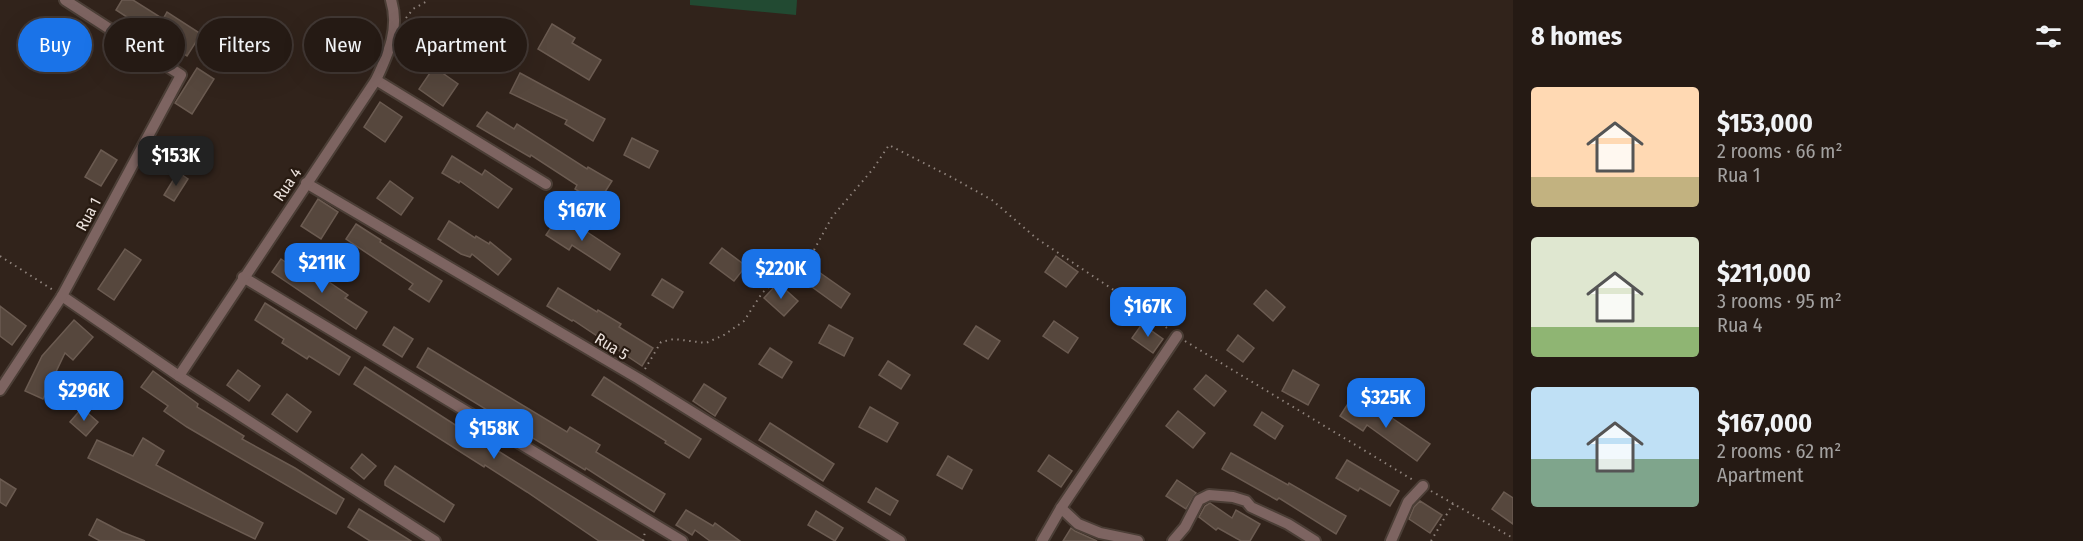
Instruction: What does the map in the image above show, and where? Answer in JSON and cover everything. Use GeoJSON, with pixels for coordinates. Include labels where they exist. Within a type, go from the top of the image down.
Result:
{"type":"FeatureCollection","features":[{"type":"Feature","properties":{"kind":"street","name":"Rua 1"},"geometry":{"type":"LineString","coordinates":[[0,390],[62,296],[181,75],[64,0]]}},
{"type":"Feature","properties":{"kind":"street","name":"Rua 4"},"geometry":{"type":"LineString","coordinates":[[179,376],[376,80],[392,42],[394,11],[391,0]]}},
{"type":"Feature","properties":{"kind":"street"},"geometry":{"type":"LineString","coordinates":[[376,80],[546,184]]}},
{"type":"Feature","properties":{"kind":"street","name":"Rua 5"},"geometry":{"type":"LineString","coordinates":[[306,183],[639,380],[900,541]]}},
{"type":"Feature","properties":{"kind":"street"},"geometry":{"type":"LineString","coordinates":[[243,278],[682,541]]}},
{"type":"Feature","properties":{"kind":"street"},"geometry":{"type":"LineString","coordinates":[[62,296],[179,376],[435,541]]}},
{"type":"Feature","properties":{"kind":"street"},"geometry":{"type":"LineString","coordinates":[[1042,541],[1061,508],[1177,336]]}},
{"type":"Feature","properties":{"kind":"street"},"geometry":{"type":"LineString","coordinates":[[1391,541],[1408,502],[1423,486]]}},
{"type":"Feature","properties":{"kind":"street"},"geometry":{"type":"LineString","coordinates":[[1173,541],[1185,527],[1199,500],[1209,495],[1233,497],[1246,501],[1251,507],[1287,524],[1315,541]]}},
{"type":"Feature","properties":{"kind":"street"},"geometry":{"type":"LineString","coordinates":[[1061,508],[1078,524],[1100,533],[1138,541]]}},
{"type":"Feature","properties":{"kind":"path"},"geometry":{"type":"LineString","coordinates":[[405,18],[413,9],[429,0]]}},
{"type":"Feature","properties":{"kind":"path"},"geometry":{"type":"LineString","coordinates":[[639,380],[661,342],[674,339],[706,343],[744,321],[762,293],[791,271],[813,250],[832,217],[873,169],[889,145],[992,200],[1036,238],[1158,319],[1177,336],[1423,486],[1513,538]]}},
{"type":"Feature","properties":{"kind":"path"},"geometry":{"type":"LineString","coordinates":[[0,256],[62,296]]}},
{"type":"Feature","properties":{"kind":"path"},"geometry":{"type":"LineString","coordinates":[[1431,541],[1454,502]]}},
{"type":"Feature","properties":{"kind":"green space"},"geometry":{"type":"Polygon","coordinates":[[[690,0],[797,0],[796,15],[690,5],[690,0]]]}},
{"type":"Feature","properties":{"kind":"building"},"geometry":{"type":"Polygon","coordinates":[[[122,0],[133,0],[161,18],[128,18],[116,10],[122,0]]]}},
{"type":"Feature","properties":{"kind":"building"},"geometry":{"type":"Polygon","coordinates":[[[167,12],[176,18],[164,18],[167,12]]]}},
{"type":"Feature","properties":{"kind":"building"},"geometry":{"type":"Polygon","coordinates":[[[185,24],[197,31],[197,40],[187,56],[185,55],[185,24]]]}},
{"type":"Feature","properties":{"kind":"building"},"geometry":{"type":"Polygon","coordinates":[[[552,24],[575,38],[572,43],[601,60],[589,80],[538,49],[552,24]]]}},
{"type":"Feature","properties":{"kind":"building"},"geometry":{"type":"Polygon","coordinates":[[[197,68],[197,72],[203,72],[214,79],[192,114],[175,103],[197,68]]]}},
{"type":"Feature","properties":{"kind":"building"},"geometry":{"type":"Polygon","coordinates":[[[431,72],[441,72],[458,84],[443,106],[419,89],[431,72]]]}},
{"type":"Feature","properties":{"kind":"building"},"geometry":{"type":"Polygon","coordinates":[[[520,73],[605,119],[593,141],[565,124],[567,120],[510,93],[520,73]]]}},
{"type":"Feature","properties":{"kind":"building"},"geometry":{"type":"Polygon","coordinates":[[[380,102],[402,117],[385,142],[364,127],[380,102]]]}},
{"type":"Feature","properties":{"kind":"building"},"geometry":{"type":"Polygon","coordinates":[[[487,112],[514,129],[517,124],[587,169],[588,167],[612,181],[598,203],[575,189],[577,185],[531,155],[530,157],[477,126],[487,112]]]}},
{"type":"Feature","properties":{"kind":"building"},"geometry":{"type":"Polygon","coordinates":[[[189,137],[203,145],[190,167],[176,158],[189,137]]]}},
{"type":"Feature","properties":{"kind":"building"},"geometry":{"type":"Polygon","coordinates":[[[632,138],[658,151],[649,168],[624,155],[632,138]]]}},
{"type":"Feature","properties":{"kind":"building"},"geometry":{"type":"Polygon","coordinates":[[[101,150],[117,160],[101,186],[85,177],[101,150]]]}},
{"type":"Feature","properties":{"kind":"building"},"geometry":{"type":"Polygon","coordinates":[[[452,156],[482,175],[485,170],[512,189],[498,208],[460,181],[459,183],[442,173],[452,156]]]}},
{"type":"Feature","properties":{"kind":"building"},"geometry":{"type":"Polygon","coordinates":[[[178,172],[188,179],[174,201],[164,195],[178,172]]]}},
{"type":"Feature","properties":{"kind":"building"},"geometry":{"type":"Polygon","coordinates":[[[390,181],[413,198],[401,215],[377,198],[390,181]]]}},
{"type":"Feature","properties":{"kind":"building"},"geometry":{"type":"Polygon","coordinates":[[[318,199],[338,212],[321,239],[301,226],[318,199]]]}},
{"type":"Feature","properties":{"kind":"building"},"geometry":{"type":"Polygon","coordinates":[[[560,214],[620,254],[610,270],[572,245],[569,250],[546,235],[560,214]]]}},
{"type":"Feature","properties":{"kind":"building"},"geometry":{"type":"Polygon","coordinates":[[[449,221],[475,238],[476,236],[489,244],[490,242],[511,259],[498,275],[472,254],[470,257],[461,254],[438,239],[449,221]]]}},
{"type":"Feature","properties":{"kind":"building"},"geometry":{"type":"Polygon","coordinates":[[[356,224],[442,281],[429,302],[409,289],[413,284],[346,239],[356,224]]]}},
{"type":"Feature","properties":{"kind":"building"},"geometry":{"type":"Polygon","coordinates":[[[722,248],[746,266],[734,281],[710,263],[722,248]]]}},
{"type":"Feature","properties":{"kind":"building"},"geometry":{"type":"Polygon","coordinates":[[[125,249],[141,260],[114,300],[98,289],[125,249]]]}},
{"type":"Feature","properties":{"kind":"building"},"geometry":{"type":"Polygon","coordinates":[[[1056,256],[1078,272],[1066,287],[1045,272],[1056,256]]]}},
{"type":"Feature","properties":{"kind":"building"},"geometry":{"type":"Polygon","coordinates":[[[281,259],[318,284],[323,278],[348,295],[345,298],[367,312],[356,329],[272,272],[281,259]]]}},
{"type":"Feature","properties":{"kind":"building"},"geometry":{"type":"Polygon","coordinates":[[[806,263],[850,294],[841,308],[797,276],[806,263]]]}},
{"type":"Feature","properties":{"kind":"building"},"geometry":{"type":"Polygon","coordinates":[[[662,279],[683,292],[673,308],[652,295],[662,279]]]}},
{"type":"Feature","properties":{"kind":"building"},"geometry":{"type":"Polygon","coordinates":[[[778,283],[798,301],[784,316],[764,298],[778,283]]]}},
{"type":"Feature","properties":{"kind":"building"},"geometry":{"type":"Polygon","coordinates":[[[558,288],[621,324],[619,327],[653,348],[642,366],[573,320],[547,306],[558,288]]]}},
{"type":"Feature","properties":{"kind":"building"},"geometry":{"type":"Polygon","coordinates":[[[1266,290],[1285,307],[1273,321],[1254,304],[1266,290]]]}},
{"type":"Feature","properties":{"kind":"building"},"geometry":{"type":"Polygon","coordinates":[[[265,303],[350,357],[339,375],[309,356],[307,359],[282,343],[284,339],[255,320],[265,303]]]}},
{"type":"Feature","properties":{"kind":"building"},"geometry":{"type":"Polygon","coordinates":[[[0,306],[26,326],[12,345],[0,336],[0,306]]]}},
{"type":"Feature","properties":{"kind":"building"},"geometry":{"type":"Polygon","coordinates":[[[74,320],[93,337],[73,360],[65,353],[43,399],[25,391],[42,356],[74,320]]]}},
{"type":"Feature","properties":{"kind":"building"},"geometry":{"type":"Polygon","coordinates":[[[1054,321],[1078,338],[1068,353],[1043,336],[1054,321]]]}},
{"type":"Feature","properties":{"kind":"building"},"geometry":{"type":"Polygon","coordinates":[[[1142,324],[1163,339],[1153,353],[1132,338],[1142,324]]]}},
{"type":"Feature","properties":{"kind":"building"},"geometry":{"type":"Polygon","coordinates":[[[829,325],[853,338],[844,356],[819,343],[829,325]]]}},
{"type":"Feature","properties":{"kind":"building"},"geometry":{"type":"Polygon","coordinates":[[[976,326],[1000,341],[988,359],[964,344],[976,326]]]}},
{"type":"Feature","properties":{"kind":"building"},"geometry":{"type":"Polygon","coordinates":[[[394,327],[413,339],[402,357],[383,345],[394,327]]]}},
{"type":"Feature","properties":{"kind":"building"},"geometry":{"type":"Polygon","coordinates":[[[1238,335],[1254,348],[1243,362],[1227,350],[1238,335]]]}},
{"type":"Feature","properties":{"kind":"building"},"geometry":{"type":"Polygon","coordinates":[[[428,348],[567,432],[570,427],[600,445],[596,452],[665,494],[654,512],[586,468],[585,470],[417,367],[428,348]]]}},
{"type":"Feature","properties":{"kind":"building"},"geometry":{"type":"Polygon","coordinates":[[[770,348],[792,362],[782,378],[759,364],[770,348]]]}},
{"type":"Feature","properties":{"kind":"building"},"geometry":{"type":"Polygon","coordinates":[[[888,361],[910,375],[901,389],[879,375],[888,361]]]}},
{"type":"Feature","properties":{"kind":"building"},"geometry":{"type":"Polygon","coordinates":[[[365,367],[644,541],[599,541],[485,465],[484,467],[354,384],[365,367]]]}},
{"type":"Feature","properties":{"kind":"building"},"geometry":{"type":"Polygon","coordinates":[[[238,370],[260,386],[249,401],[227,385],[238,370]]]}},
{"type":"Feature","properties":{"kind":"building"},"geometry":{"type":"Polygon","coordinates":[[[1293,370],[1319,385],[1308,405],[1282,391],[1293,370]]]}},
{"type":"Feature","properties":{"kind":"building"},"geometry":{"type":"Polygon","coordinates":[[[153,371],[198,404],[197,407],[244,436],[242,439],[295,468],[344,499],[336,514],[187,427],[164,411],[168,406],[141,387],[153,371]]]}},
{"type":"Feature","properties":{"kind":"building"},"geometry":{"type":"Polygon","coordinates":[[[1206,375],[1226,391],[1214,406],[1194,389],[1206,375]]]}},
{"type":"Feature","properties":{"kind":"building"},"geometry":{"type":"Polygon","coordinates":[[[604,377],[701,439],[689,458],[592,395],[604,377]]]}},
{"type":"Feature","properties":{"kind":"building"},"geometry":{"type":"Polygon","coordinates":[[[704,384],[726,398],[715,416],[693,401],[704,384]]]}},
{"type":"Feature","properties":{"kind":"building"},"geometry":{"type":"Polygon","coordinates":[[[287,394],[311,412],[297,432],[272,414],[287,394]]]}},
{"type":"Feature","properties":{"kind":"building"},"geometry":{"type":"Polygon","coordinates":[[[1351,399],[1379,417],[1383,412],[1430,444],[1417,461],[1367,425],[1363,431],[1340,416],[1351,399]]]}},
{"type":"Feature","properties":{"kind":"building"},"geometry":{"type":"Polygon","coordinates":[[[870,407],[898,423],[887,442],[859,427],[870,407]]]}},
{"type":"Feature","properties":{"kind":"building"},"geometry":{"type":"Polygon","coordinates":[[[82,408],[98,422],[86,436],[70,422],[82,408]]]}},
{"type":"Feature","properties":{"kind":"building"},"geometry":{"type":"Polygon","coordinates":[[[1178,411],[1205,433],[1193,448],[1166,426],[1178,411]]]}},
{"type":"Feature","properties":{"kind":"building"},"geometry":{"type":"Polygon","coordinates":[[[1262,412],[1283,426],[1275,439],[1254,425],[1262,412]]]}},
{"type":"Feature","properties":{"kind":"building"},"geometry":{"type":"Polygon","coordinates":[[[770,423],[834,464],[823,481],[759,440],[770,423]]]}},
{"type":"Feature","properties":{"kind":"building"},"geometry":{"type":"Polygon","coordinates":[[[143,438],[164,451],[156,465],[263,523],[255,539],[88,458],[97,440],[133,456],[143,438]]]}},
{"type":"Feature","properties":{"kind":"building"},"geometry":{"type":"Polygon","coordinates":[[[1231,453],[1346,516],[1336,534],[1279,498],[1277,500],[1222,469],[1231,453]]]}},
{"type":"Feature","properties":{"kind":"building"},"geometry":{"type":"Polygon","coordinates":[[[362,454],[376,466],[364,479],[351,468],[362,454]]]}},
{"type":"Feature","properties":{"kind":"building"},"geometry":{"type":"Polygon","coordinates":[[[1049,455],[1072,471],[1061,487],[1038,471],[1049,455]]]}},
{"type":"Feature","properties":{"kind":"building"},"geometry":{"type":"Polygon","coordinates":[[[948,456],[972,470],[962,489],[937,475],[948,456]]]}},
{"type":"Feature","properties":{"kind":"building"},"geometry":{"type":"Polygon","coordinates":[[[1347,460],[1399,491],[1390,506],[1360,488],[1358,491],[1336,478],[1347,460]]]}},
{"type":"Feature","properties":{"kind":"building"},"geometry":{"type":"Polygon","coordinates":[[[395,466],[454,505],[444,522],[385,485],[385,481],[395,466]]]}},
{"type":"Feature","properties":{"kind":"building"},"geometry":{"type":"Polygon","coordinates":[[[0,479],[16,489],[6,506],[0,502],[0,479]]]}},
{"type":"Feature","properties":{"kind":"building"},"geometry":{"type":"Polygon","coordinates":[[[1177,480],[1196,493],[1186,509],[1166,496],[1177,480]]]}},
{"type":"Feature","properties":{"kind":"building"},"geometry":{"type":"Polygon","coordinates":[[[876,488],[898,501],[890,515],[868,502],[876,488]]]}},
{"type":"Feature","properties":{"kind":"building"},"geometry":{"type":"Polygon","coordinates":[[[1504,492],[1513,498],[1513,524],[1492,509],[1504,492]]]}},
{"type":"Feature","properties":{"kind":"building"},"geometry":{"type":"Polygon","coordinates":[[[1420,501],[1442,515],[1430,533],[1409,519],[1414,507],[1420,501]]]}},
{"type":"Feature","properties":{"kind":"building"},"geometry":{"type":"Polygon","coordinates":[[[1210,503],[1232,518],[1236,510],[1260,524],[1250,541],[1241,541],[1218,528],[1216,530],[1199,517],[1205,506],[1210,503]]]}},
{"type":"Feature","properties":{"kind":"building"},"geometry":{"type":"Polygon","coordinates":[[[359,509],[411,541],[370,541],[348,527],[359,509]]]}},
{"type":"Feature","properties":{"kind":"building"},"geometry":{"type":"Polygon","coordinates":[[[686,510],[713,526],[715,523],[740,541],[710,541],[695,530],[692,535],[676,525],[686,510]]]}},
{"type":"Feature","properties":{"kind":"building"},"geometry":{"type":"Polygon","coordinates":[[[816,511],[843,528],[835,541],[808,525],[816,511]]]}},
{"type":"Feature","properties":{"kind":"building"},"geometry":{"type":"Polygon","coordinates":[[[97,519],[145,541],[100,541],[89,535],[97,519]]]}},
{"type":"Feature","properties":{"kind":"building"},"geometry":{"type":"Polygon","coordinates":[[[1071,528],[1075,531],[1097,541],[1063,541],[1071,528]]]}}]}
